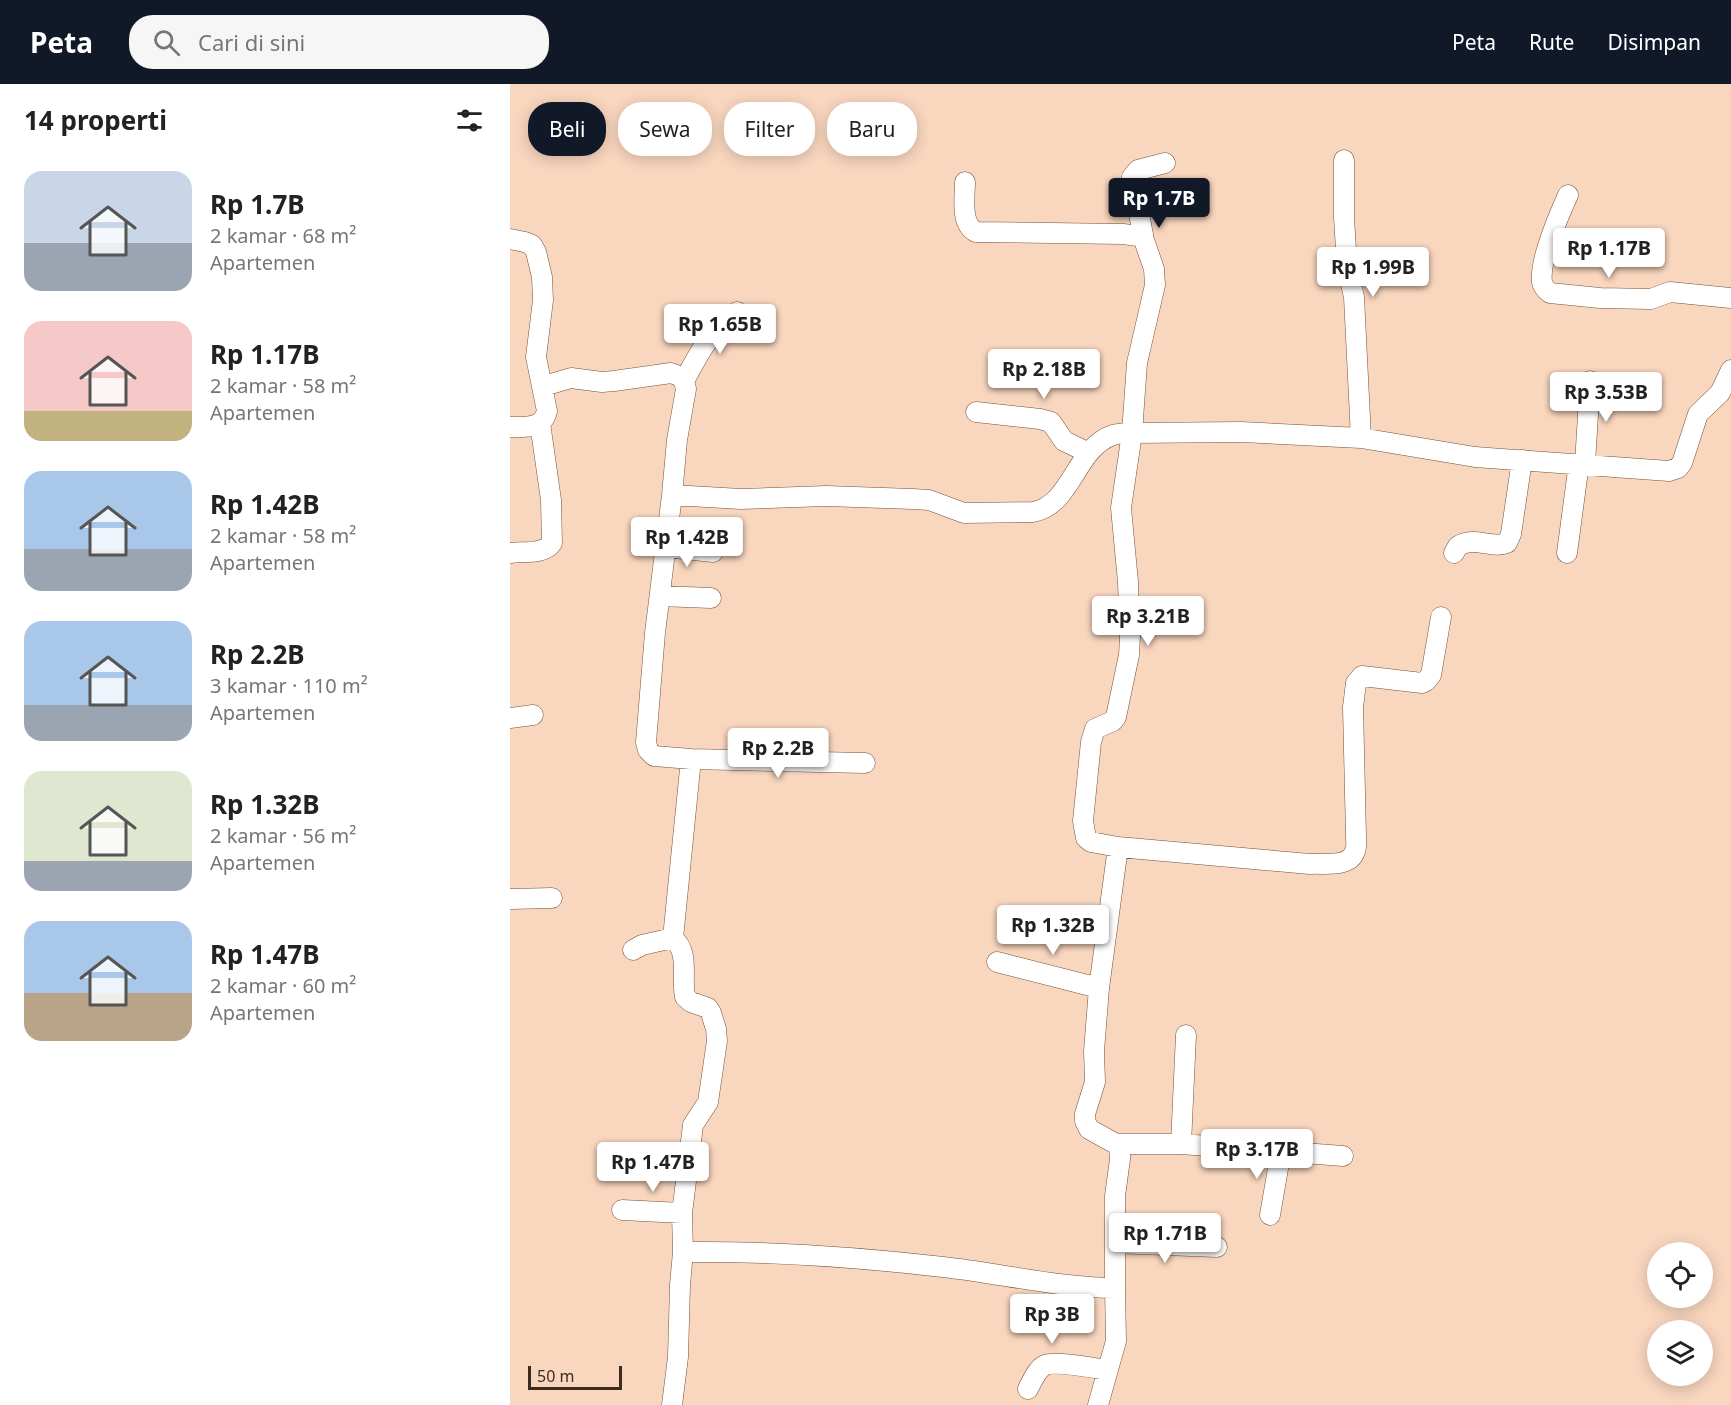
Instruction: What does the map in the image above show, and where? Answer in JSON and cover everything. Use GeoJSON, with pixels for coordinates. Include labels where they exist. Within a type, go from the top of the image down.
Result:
{"type":"FeatureCollection","features":[{"type":"Feature","properties":{"kind":"street"},"geometry":{"type":"LineString","coordinates":[[1344,160],[1344,217],[1347,266],[1354,297],[1361,438]]}},
{"type":"Feature","properties":{"kind":"street"},"geometry":{"type":"LineString","coordinates":[[1166,164],[1138,170],[1132,177],[1144,240],[1154,269],[1155,285],[1137,363],[1132,433],[1121,508],[1128,582],[1129,655],[1116,717],[1113,721],[1095,729],[1091,742],[1083,821],[1086,838],[1091,842],[1118,847],[1310,864],[1340,863],[1350,860],[1355,852],[1356,836],[1353,706],[1356,683],[1362,676],[1422,683],[1426,681],[1431,675],[1441,617]]}},
{"type":"Feature","properties":{"kind":"street"},"geometry":{"type":"LineString","coordinates":[[964,182],[967,223],[970,230],[976,232],[1124,234],[1138,236],[1144,240]]}},
{"type":"Feature","properties":{"kind":"street"},"geometry":{"type":"LineString","coordinates":[[1568,195],[1551,235],[1542,282],[1545,290],[1550,293],[1600,298],[1651,298],[1670,292],[1731,298]]}},
{"type":"Feature","properties":{"kind":"street"},"geometry":{"type":"LineString","coordinates":[[510,239],[532,245],[538,260],[543,288],[537,357],[547,411],[546,418],[540,423],[532,426],[510,427]]}},
{"type":"Feature","properties":{"kind":"street"},"geometry":{"type":"LineString","coordinates":[[684,381],[706,340],[737,312]]}},
{"type":"Feature","properties":{"kind":"street"},"geometry":{"type":"LineString","coordinates":[[672,495],[741,499],[826,496],[913,499],[929,500],[964,513],[1042,511],[1054,503],[1089,453],[1106,438],[1115,434],[1132,433],[1241,432],[1361,438],[1451,454],[1670,471],[1678,468],[1686,453],[1698,414],[1720,393],[1731,370]]}},
{"type":"Feature","properties":{"kind":"street"},"geometry":{"type":"LineString","coordinates":[[543,386],[561,379],[614,381],[671,373],[684,381],[686,389],[677,440],[660,596],[646,742],[648,750],[654,756],[691,759],[865,763]]}},
{"type":"Feature","properties":{"kind":"street"},"geometry":{"type":"LineString","coordinates":[[1567,553],[1582,463],[1590,381]]}},
{"type":"Feature","properties":{"kind":"street"},"geometry":{"type":"LineString","coordinates":[[976,412],[1040,418],[1051,422],[1064,441],[1089,453]]}},
{"type":"Feature","properties":{"kind":"street"},"geometry":{"type":"LineString","coordinates":[[510,553],[543,550],[549,548],[552,543],[550,490],[540,423]]}},
{"type":"Feature","properties":{"kind":"street"},"geometry":{"type":"LineString","coordinates":[[1454,553],[1458,546],[1471,541],[1498,545],[1508,543],[1522,460]]}},
{"type":"Feature","properties":{"kind":"street"},"geometry":{"type":"LineString","coordinates":[[666,547],[712,552]]}},
{"type":"Feature","properties":{"kind":"street"},"geometry":{"type":"LineString","coordinates":[[660,596],[711,598]]}},
{"type":"Feature","properties":{"kind":"street"},"geometry":{"type":"LineString","coordinates":[[510,718],[533,715]]}},
{"type":"Feature","properties":{"kind":"street"},"geometry":{"type":"LineString","coordinates":[[672,1405],[678,1357],[683,1252],[682,1213],[693,1125],[708,1102],[717,1041],[716,1029],[708,1008],[691,1002],[685,996],[683,954],[681,947],[673,938],[691,759]]}},
{"type":"Feature","properties":{"kind":"street"},"geometry":{"type":"LineString","coordinates":[[1098,1405],[1116,1341],[1115,1196],[1120,1150],[1116,1144],[1089,1129],[1084,1121],[1084,1114],[1095,1082],[1094,1051],[1100,988],[1118,847]]}},
{"type":"Feature","properties":{"kind":"street"},"geometry":{"type":"LineString","coordinates":[[510,899],[552,898]]}},
{"type":"Feature","properties":{"kind":"street"},"geometry":{"type":"LineString","coordinates":[[633,950],[642,945],[673,938]]}},
{"type":"Feature","properties":{"kind":"street"},"geometry":{"type":"LineString","coordinates":[[997,962],[1100,988]]}},
{"type":"Feature","properties":{"kind":"street"},"geometry":{"type":"LineString","coordinates":[[1181,1144],[1186,1035]]}},
{"type":"Feature","properties":{"kind":"street"},"geometry":{"type":"LineString","coordinates":[[1116,1144],[1181,1144],[1343,1156]]}},
{"type":"Feature","properties":{"kind":"street"},"geometry":{"type":"LineString","coordinates":[[1270,1215],[1281,1151]]}},
{"type":"Feature","properties":{"kind":"street"},"geometry":{"type":"LineString","coordinates":[[621,1210],[682,1213]]}},
{"type":"Feature","properties":{"kind":"street"},"geometry":{"type":"LineString","coordinates":[[1115,1243],[1217,1247]]}},
{"type":"Feature","properties":{"kind":"street"},"geometry":{"type":"LineString","coordinates":[[683,1252],[814,1254],[944,1267],[1084,1287],[1115,1288]]}},
{"type":"Feature","properties":{"kind":"street"},"geometry":{"type":"LineString","coordinates":[[1028,1389],[1044,1366],[1053,1364],[1107,1370]]}}]}
